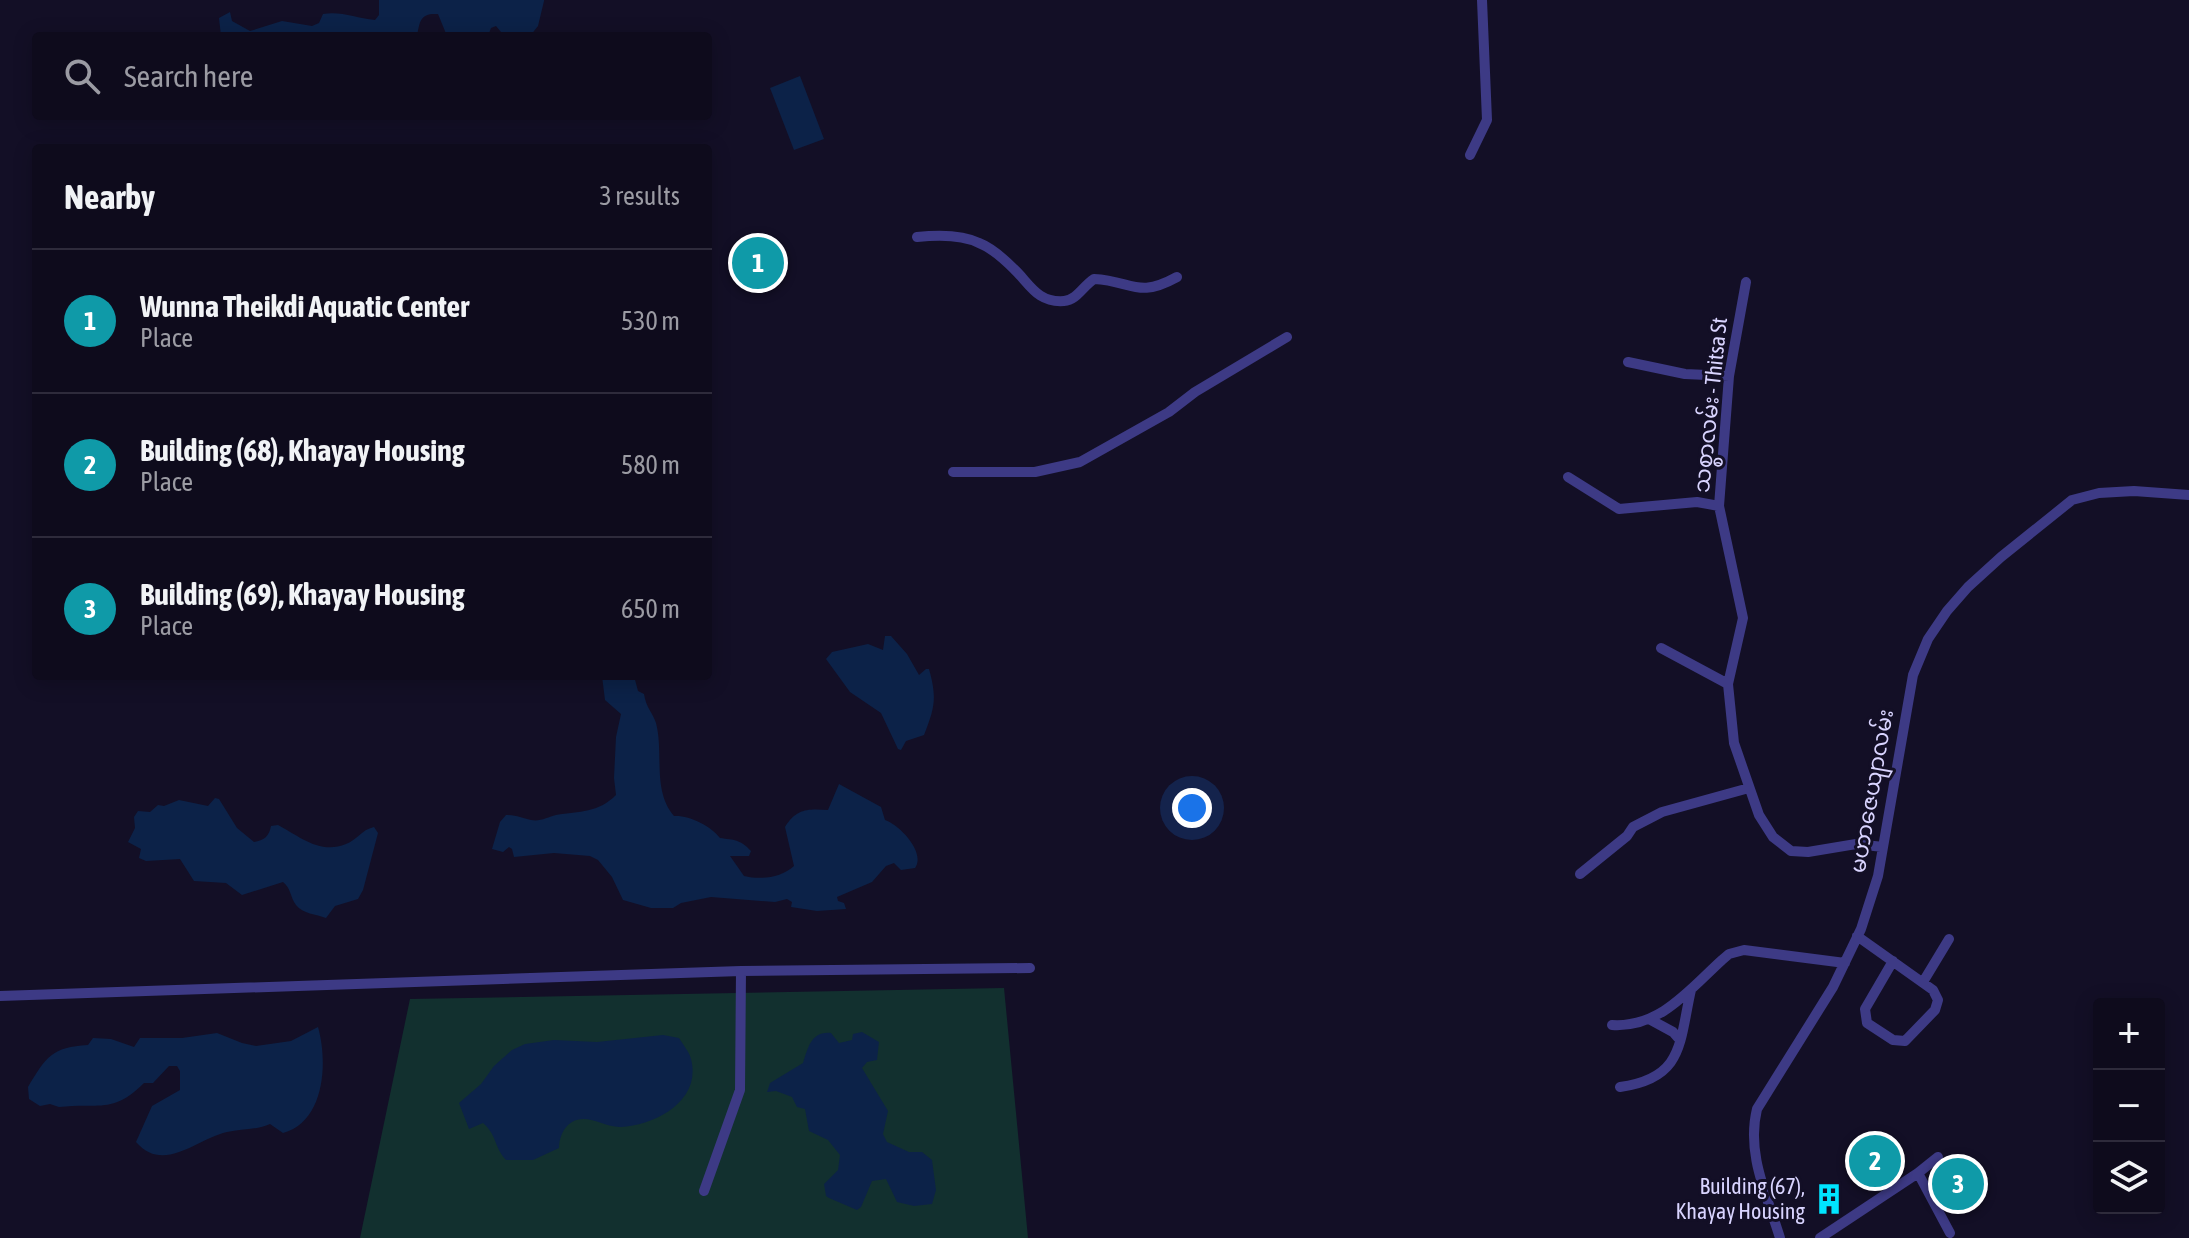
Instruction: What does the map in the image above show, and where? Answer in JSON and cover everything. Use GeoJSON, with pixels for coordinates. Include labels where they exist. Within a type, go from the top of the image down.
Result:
{"type":"FeatureCollection","features":[{"type":"Feature","properties":{"kind":"street"},"geometry":{"type":"LineString","coordinates":[[1470,155],[1487,120],[1482,0]]}},
{"type":"Feature","properties":{"kind":"street"},"geometry":{"type":"LineString","coordinates":[[917,237],[936,235],[977,241],[1016,270],[1028,288],[1054,300],[1067,301],[1094,279],[1142,290],[1159,287],[1177,277]]}},
{"type":"Feature","properties":{"kind":"street","name":"သစ္စာလမ်း - Thitsa St"},"geometry":{"type":"LineString","coordinates":[[1746,282],[1729,376],[1719,506],[1743,618],[1728,684],[1734,743],[1759,815],[1773,837],[1791,851],[1808,852],[1856,844],[1883,847]]}},
{"type":"Feature","properties":{"kind":"street"},"geometry":{"type":"LineString","coordinates":[[953,472],[1035,472],[1080,462],[1169,412],[1195,392],[1287,337]]}},
{"type":"Feature","properties":{"kind":"street"},"geometry":{"type":"LineString","coordinates":[[1628,362],[1685,374],[1729,376]]}},
{"type":"Feature","properties":{"kind":"street"},"geometry":{"type":"LineString","coordinates":[[1568,477],[1619,509],[1697,502],[1719,506]]}},
{"type":"Feature","properties":{"kind":"street","name":"မဟာဇေယျာလမ်း"},"geometry":{"type":"LineString","coordinates":[[1780,1238],[1753,1153],[1752,1131],[1757,1109],[1833,987],[1857,936],[1878,876],[1913,675],[1928,639],[1958,599],[2001,557],[2072,500],[2099,493],[2189,495]]}},
{"type":"Feature","properties":{"kind":"street"},"geometry":{"type":"LineString","coordinates":[[1661,648],[1728,684]]}},
{"type":"Feature","properties":{"kind":"street"},"geometry":{"type":"LineString","coordinates":[[1580,874],[1627,836],[1633,827],[1662,812],[1749,788]]}},
{"type":"Feature","properties":{"kind":"street"},"geometry":{"type":"LineString","coordinates":[[1857,936],[1893,961],[1923,982],[1933,990],[1938,1000],[1935,1010],[1905,1041],[1893,1040],[1867,1023],[1865,1009],[1893,961]]}},
{"type":"Feature","properties":{"kind":"street"},"geometry":{"type":"LineString","coordinates":[[1923,982],[1949,939]]}},
{"type":"Feature","properties":{"kind":"street"},"geometry":{"type":"LineString","coordinates":[[1612,1025],[1624,1026],[1651,1020],[1671,1007],[1729,954],[1744,950],[1845,963]]}},
{"type":"Feature","properties":{"kind":"street"},"geometry":{"type":"LineString","coordinates":[[0,996],[741,971],[1030,968]]}},
{"type":"Feature","properties":{"kind":"street"},"geometry":{"type":"LineString","coordinates":[[704,1191],[740,1090],[741,971]]}},
{"type":"Feature","properties":{"kind":"street"},"geometry":{"type":"LineString","coordinates":[[1620,1087],[1652,1078],[1673,1063],[1691,988]]}},
{"type":"Feature","properties":{"kind":"street"},"geometry":{"type":"LineString","coordinates":[[1651,1020],[1673,1032],[1680,1040]]}},
{"type":"Feature","properties":{"kind":"street"},"geometry":{"type":"LineString","coordinates":[[1820,1238],[1938,1157]]}},
{"type":"Feature","properties":{"kind":"street"},"geometry":{"type":"LineString","coordinates":[[1918,1173],[1950,1233]]}},
{"type":"Feature","properties":{"kind":"green space"},"geometry":{"type":"Polygon","coordinates":[[[1004,988],[1028,1238],[360,1238],[410,999],[1004,988]]]}},
{"type":"Feature","properties":{"kind":"water"},"geometry":{"type":"Polygon","coordinates":[[[379,0],[544,0],[538,26],[533,32],[501,32],[496,26],[490,32],[445,32],[438,14],[422,19],[418,32],[221,32],[219,18],[230,12],[232,21],[250,31],[282,21],[312,26],[319,23],[323,14],[330,13],[375,20],[379,15],[379,0]]]}},
{"type":"Feature","properties":{"kind":"water"},"geometry":{"type":"Polygon","coordinates":[[[800,76],[824,139],[794,150],[770,88],[800,76]]]}},
{"type":"Feature","properties":{"kind":"water"},"geometry":{"type":"Polygon","coordinates":[[[885,636],[891,636],[907,654],[919,675],[929,669],[934,695],[933,709],[924,735],[906,741],[901,750],[881,713],[850,692],[826,659],[832,652],[868,644],[883,650],[885,636]]]}},
{"type":"Feature","properties":{"kind":"water"},"geometry":{"type":"Polygon","coordinates":[[[602,680],[635,680],[656,723],[661,783],[667,806],[674,816],[693,819],[720,838],[737,841],[747,847],[751,851],[749,856],[730,856],[744,876],[770,877],[794,866],[785,827],[794,816],[804,811],[828,810],[839,784],[881,807],[885,820],[910,840],[917,855],[915,868],[901,870],[894,863],[886,866],[872,882],[837,897],[846,909],[817,911],[791,907],[792,902],[787,899],[775,902],[711,897],[681,903],[673,908],[651,908],[623,900],[612,877],[598,860],[590,856],[554,853],[514,857],[509,847],[503,852],[492,849],[500,822],[506,815],[541,820],[595,808],[616,795],[616,737],[621,714],[605,700],[602,680]]]}},
{"type":"Feature","properties":{"kind":"water"},"geometry":{"type":"Polygon","coordinates":[[[215,798],[219,799],[237,828],[254,842],[266,837],[271,826],[278,825],[310,843],[336,847],[374,827],[378,833],[358,899],[335,906],[326,918],[299,908],[283,882],[242,895],[226,883],[194,881],[180,859],[146,861],[139,858],[141,849],[128,842],[138,811],[150,812],[158,805],[179,800],[208,806],[215,798]]]}},
{"type":"Feature","properties":{"kind":"water"},"geometry":{"type":"Polygon","coordinates":[[[318,1027],[323,1057],[320,1089],[308,1117],[297,1127],[283,1133],[270,1124],[227,1132],[169,1155],[147,1151],[136,1142],[152,1106],[180,1090],[177,1066],[169,1066],[153,1083],[144,1083],[123,1100],[114,1103],[59,1107],[50,1104],[40,1106],[29,1099],[28,1087],[45,1061],[66,1048],[88,1045],[93,1038],[111,1039],[134,1047],[140,1038],[182,1038],[217,1033],[256,1046],[291,1041],[318,1027]]]}},
{"type":"Feature","properties":{"kind":"water"},"geometry":{"type":"Polygon","coordinates":[[[862,1032],[879,1042],[877,1060],[867,1062],[862,1068],[888,1111],[883,1134],[887,1142],[909,1152],[922,1152],[932,1160],[936,1190],[932,1204],[914,1206],[897,1202],[886,1179],[872,1181],[857,1210],[826,1196],[824,1184],[838,1170],[840,1155],[828,1140],[809,1131],[805,1109],[797,1107],[792,1097],[776,1091],[767,1092],[770,1083],[803,1063],[811,1042],[819,1035],[831,1033],[839,1043],[852,1040],[853,1034],[862,1032]]]}},
{"type":"Feature","properties":{"kind":"water"},"geometry":{"type":"Polygon","coordinates":[[[663,1035],[679,1038],[690,1056],[693,1074],[683,1098],[661,1116],[621,1127],[578,1120],[564,1130],[559,1148],[533,1160],[506,1160],[483,1123],[469,1129],[459,1103],[512,1050],[525,1044],[554,1040],[597,1042],[663,1035]]]}},
{"type":"Feature","properties":{"kind":"place","name":"Wunna Theikdi Aquatic Center"},"geometry":{"type":"Point","coordinates":[758,263]}},
{"type":"Feature","properties":{"kind":"place","name":"Building (68), Khayay Housing"},"geometry":{"type":"Point","coordinates":[1875,1161]}},
{"type":"Feature","properties":{"kind":"place","name":"Building (69), Khayay Housing"},"geometry":{"type":"Point","coordinates":[1958,1184]}},
{"type":"Feature","properties":{"kind":"place","name":"Building (67), Khayay Housing"},"geometry":{"type":"Point","coordinates":[1829,1199]}}]}
